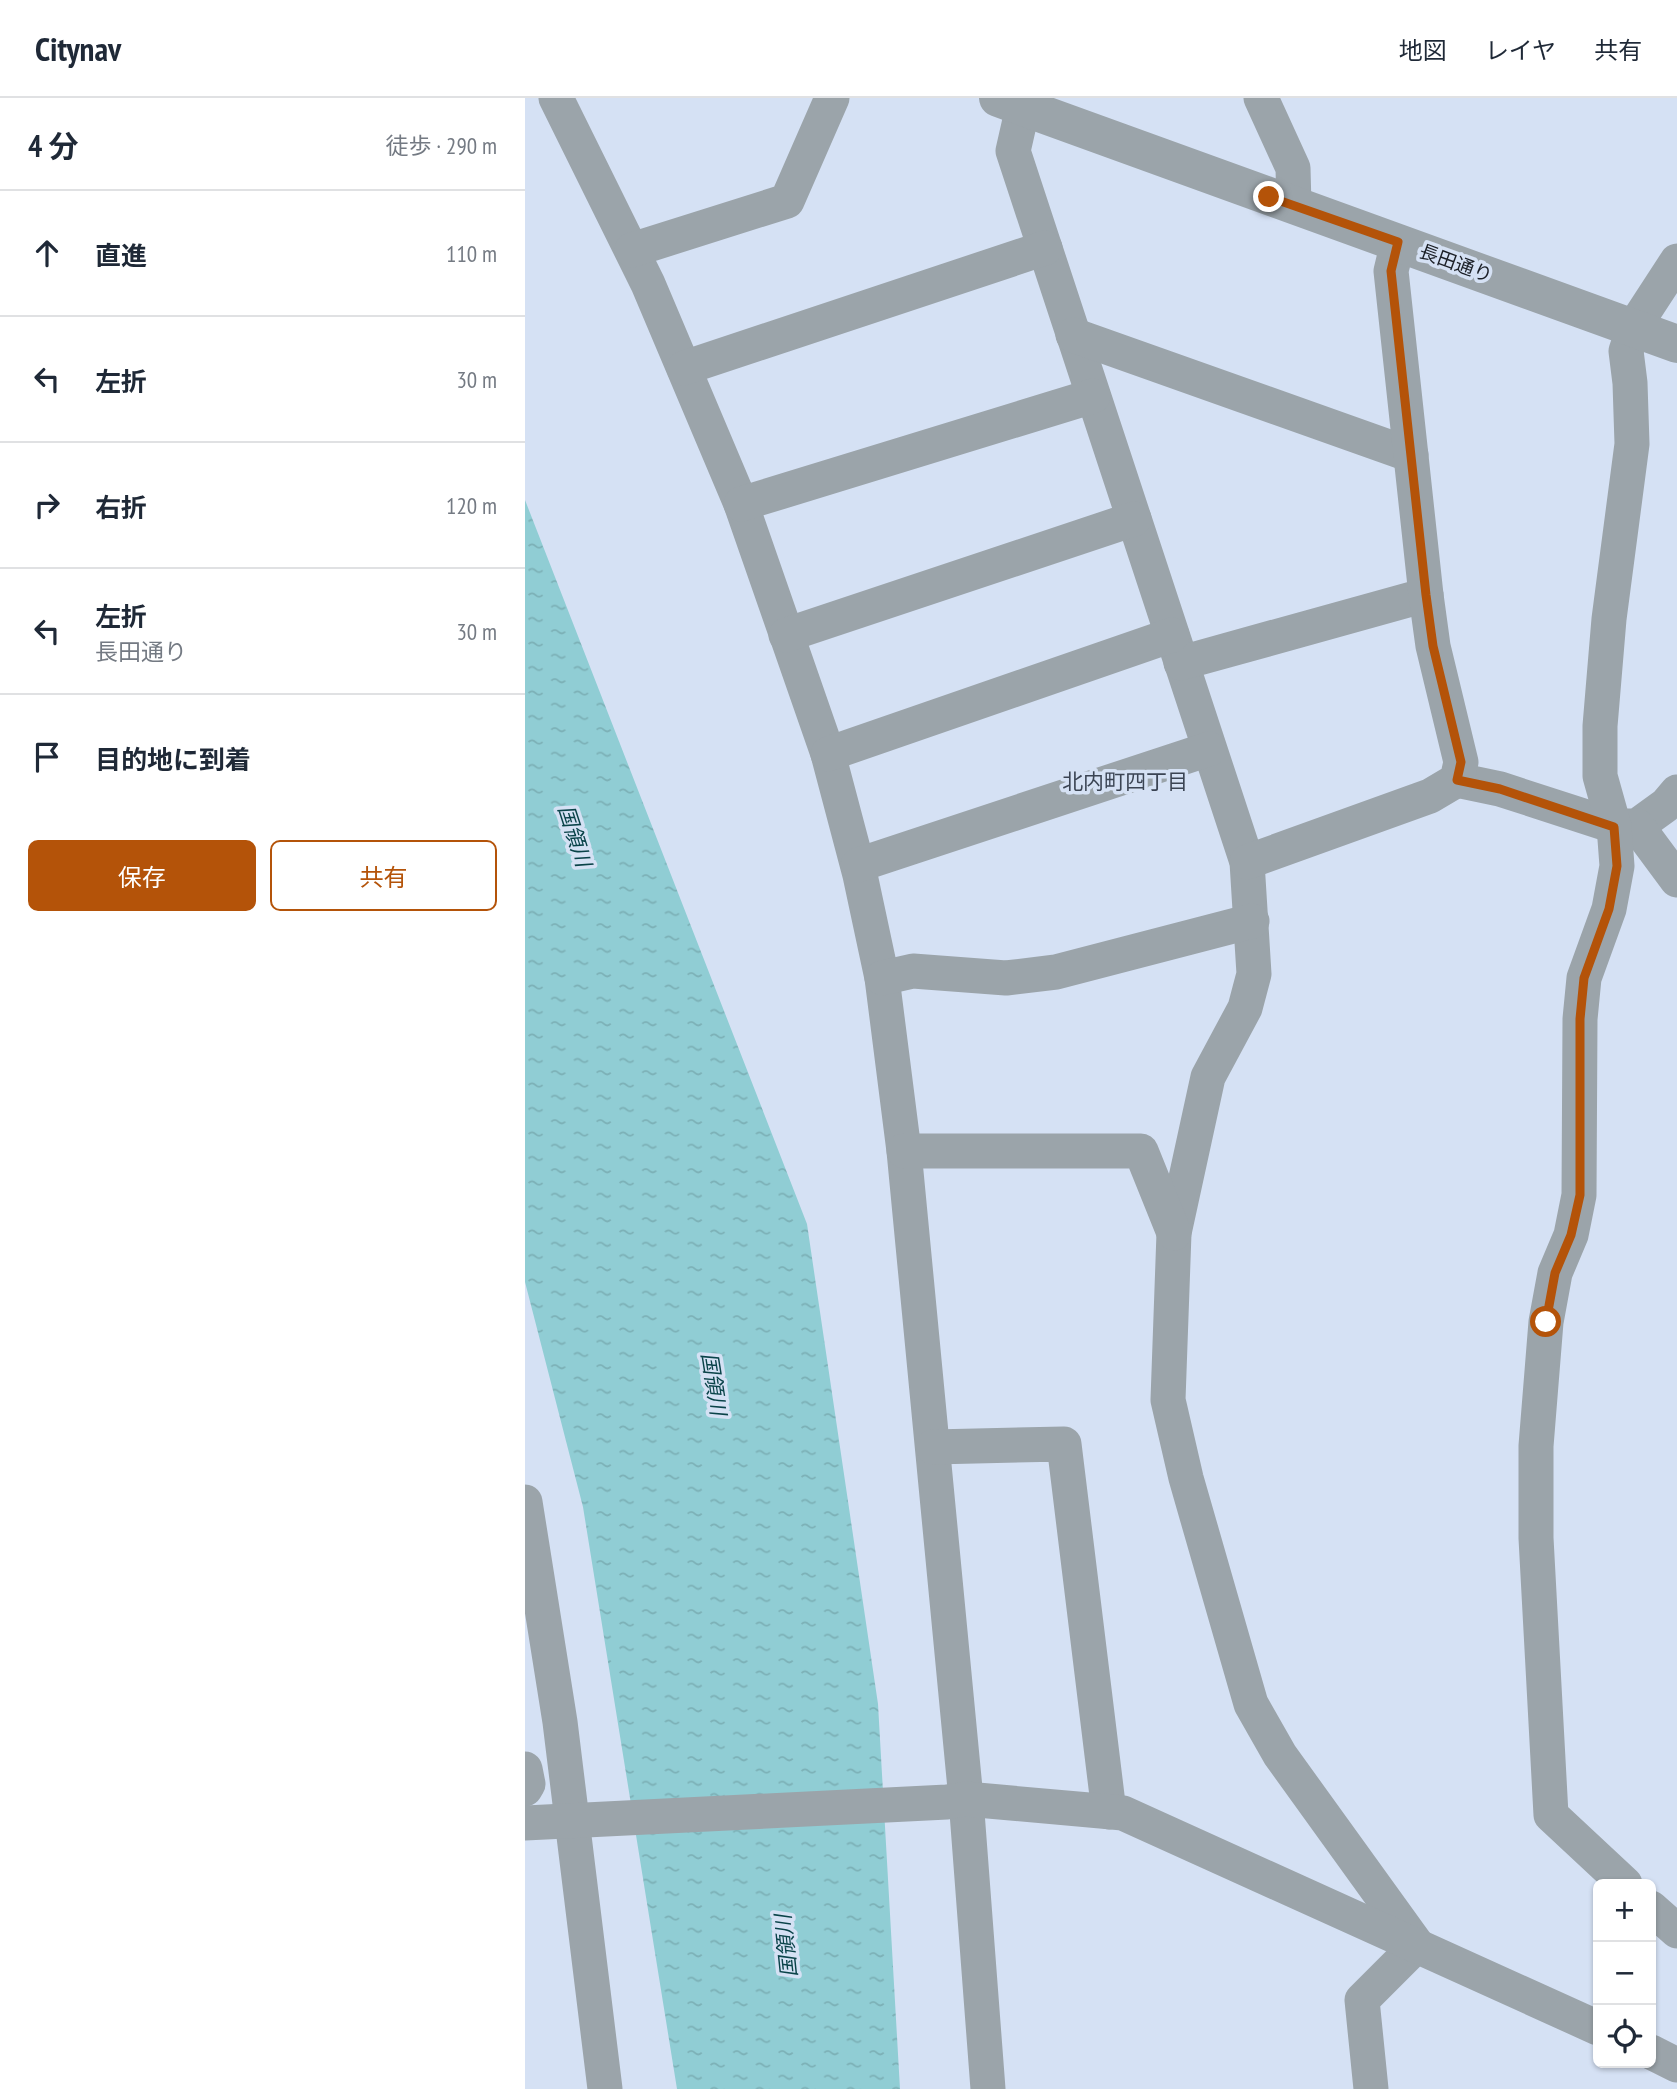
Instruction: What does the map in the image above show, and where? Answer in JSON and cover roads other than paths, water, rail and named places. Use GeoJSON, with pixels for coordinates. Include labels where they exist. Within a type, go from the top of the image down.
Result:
{"type":"FeatureCollection","features":[{"type":"Feature","properties":{"kind":"street"},"geometry":{"type":"LineString","coordinates":[[556,98],[649,284],[741,504],[828,754],[858,865],[882,978],[904,1151],[933,1447],[957,1800],[988,2089]]}},
{"type":"Feature","properties":{"kind":"street"},"geometry":{"type":"LineString","coordinates":[[632,250],[787,201],[832,98]]}},
{"type":"Feature","properties":{"kind":"street"},"geometry":{"type":"LineString","coordinates":[[1261,98],[1293,168],[1294,206]]}},
{"type":"Feature","properties":{"kind":"street"},"geometry":{"type":"LineString","coordinates":[[1010,102],[1013,151],[1247,862],[1254,974],[1245,1008],[1208,1077],[1174,1233],[1168,1400],[1186,1478],[1251,1704],[1280,1755],[1417,1945]]}},
{"type":"Feature","properties":{"kind":"street","name":"長田通り"},"geometry":{"type":"LineString","coordinates":[[1010,102],[1677,344]]}},
{"type":"Feature","properties":{"kind":"street"},"geometry":{"type":"LineString","coordinates":[[1398,242],[1391,271],[1426,595],[1433,646],[1461,762],[1457,780]]}},
{"type":"Feature","properties":{"kind":"street"},"geometry":{"type":"LineString","coordinates":[[684,368],[1045,248]]}},
{"type":"Feature","properties":{"kind":"street"},"geometry":{"type":"LineString","coordinates":[[1677,261],[1634,327],[1626,351],[1632,444],[1609,619],[1599,726],[1600,776],[1626,826],[1677,880]]}},
{"type":"Feature","properties":{"kind":"street"},"geometry":{"type":"LineString","coordinates":[[1073,335],[1411,455]]}},
{"type":"Feature","properties":{"kind":"street"},"geometry":{"type":"LineString","coordinates":[[741,504],[1093,396]]}},
{"type":"Feature","properties":{"kind":"street"},"geometry":{"type":"LineString","coordinates":[[786,635],[1134,519]]}},
{"type":"Feature","properties":{"kind":"street"},"geometry":{"type":"LineString","coordinates":[[828,754],[1177,649],[1426,595]]}},
{"type":"Feature","properties":{"kind":"street"},"geometry":{"type":"LineString","coordinates":[[858,865],[1209,749]]}},
{"type":"Feature","properties":{"kind":"street"},"geometry":{"type":"LineString","coordinates":[[1247,862],[1430,796],[1457,780],[1500,789],[1626,826],[1666,806],[1677,792]]}},
{"type":"Feature","properties":{"kind":"street"},"geometry":{"type":"LineString","coordinates":[[1620,1879],[1551,1815],[1536,1538],[1536,1447],[1546,1322],[1555,1273],[1571,1235],[1580,1195],[1580,1019],[1584,978],[1609,909],[1626,826]]}},
{"type":"Feature","properties":{"kind":"street"},"geometry":{"type":"LineString","coordinates":[[882,978],[913,971],[1006,978],[1056,972],[1252,921]]}},
{"type":"Feature","properties":{"kind":"street"},"geometry":{"type":"LineString","coordinates":[[904,1151],[1141,1151],[1174,1233]]}},
{"type":"Feature","properties":{"kind":"street"},"geometry":{"type":"LineString","coordinates":[[933,1447],[1064,1444],[1109,1812]]}},
{"type":"Feature","properties":{"kind":"street"},"geometry":{"type":"LineString","coordinates":[[525,1502],[560,1722],[583,1821],[605,2089]]}},
{"type":"Feature","properties":{"kind":"street"},"geometry":{"type":"LineString","coordinates":[[525,1769],[528,1784],[525,1789]]}},
{"type":"Feature","properties":{"kind":"street"},"geometry":{"type":"LineString","coordinates":[[525,1823],[957,1800],[1123,1813],[1593,2026]]}},
{"type":"Feature","properties":{"kind":"street"},"geometry":{"type":"LineString","coordinates":[[1656,1912],[1677,1931]]}},
{"type":"Feature","properties":{"kind":"street"},"geometry":{"type":"LineString","coordinates":[[1371,2089],[1362,2000],[1417,1945]]}},
{"type":"Feature","properties":{"kind":"street"},"geometry":{"type":"LineString","coordinates":[[1656,2054],[1677,2065]]}},
{"type":"Feature","properties":{"kind":"water","name":"国領川"},"geometry":{"type":"Polygon","coordinates":[[[525,500],[807,1224],[878,1704],[900,2089],[677,2089],[583,1507],[525,1282],[525,500]]]}},
{"type":"Feature","properties":{"kind":"district","name":"北内町四丁目"},"geometry":{"type":"Point","coordinates":[1125,781]}}]}
